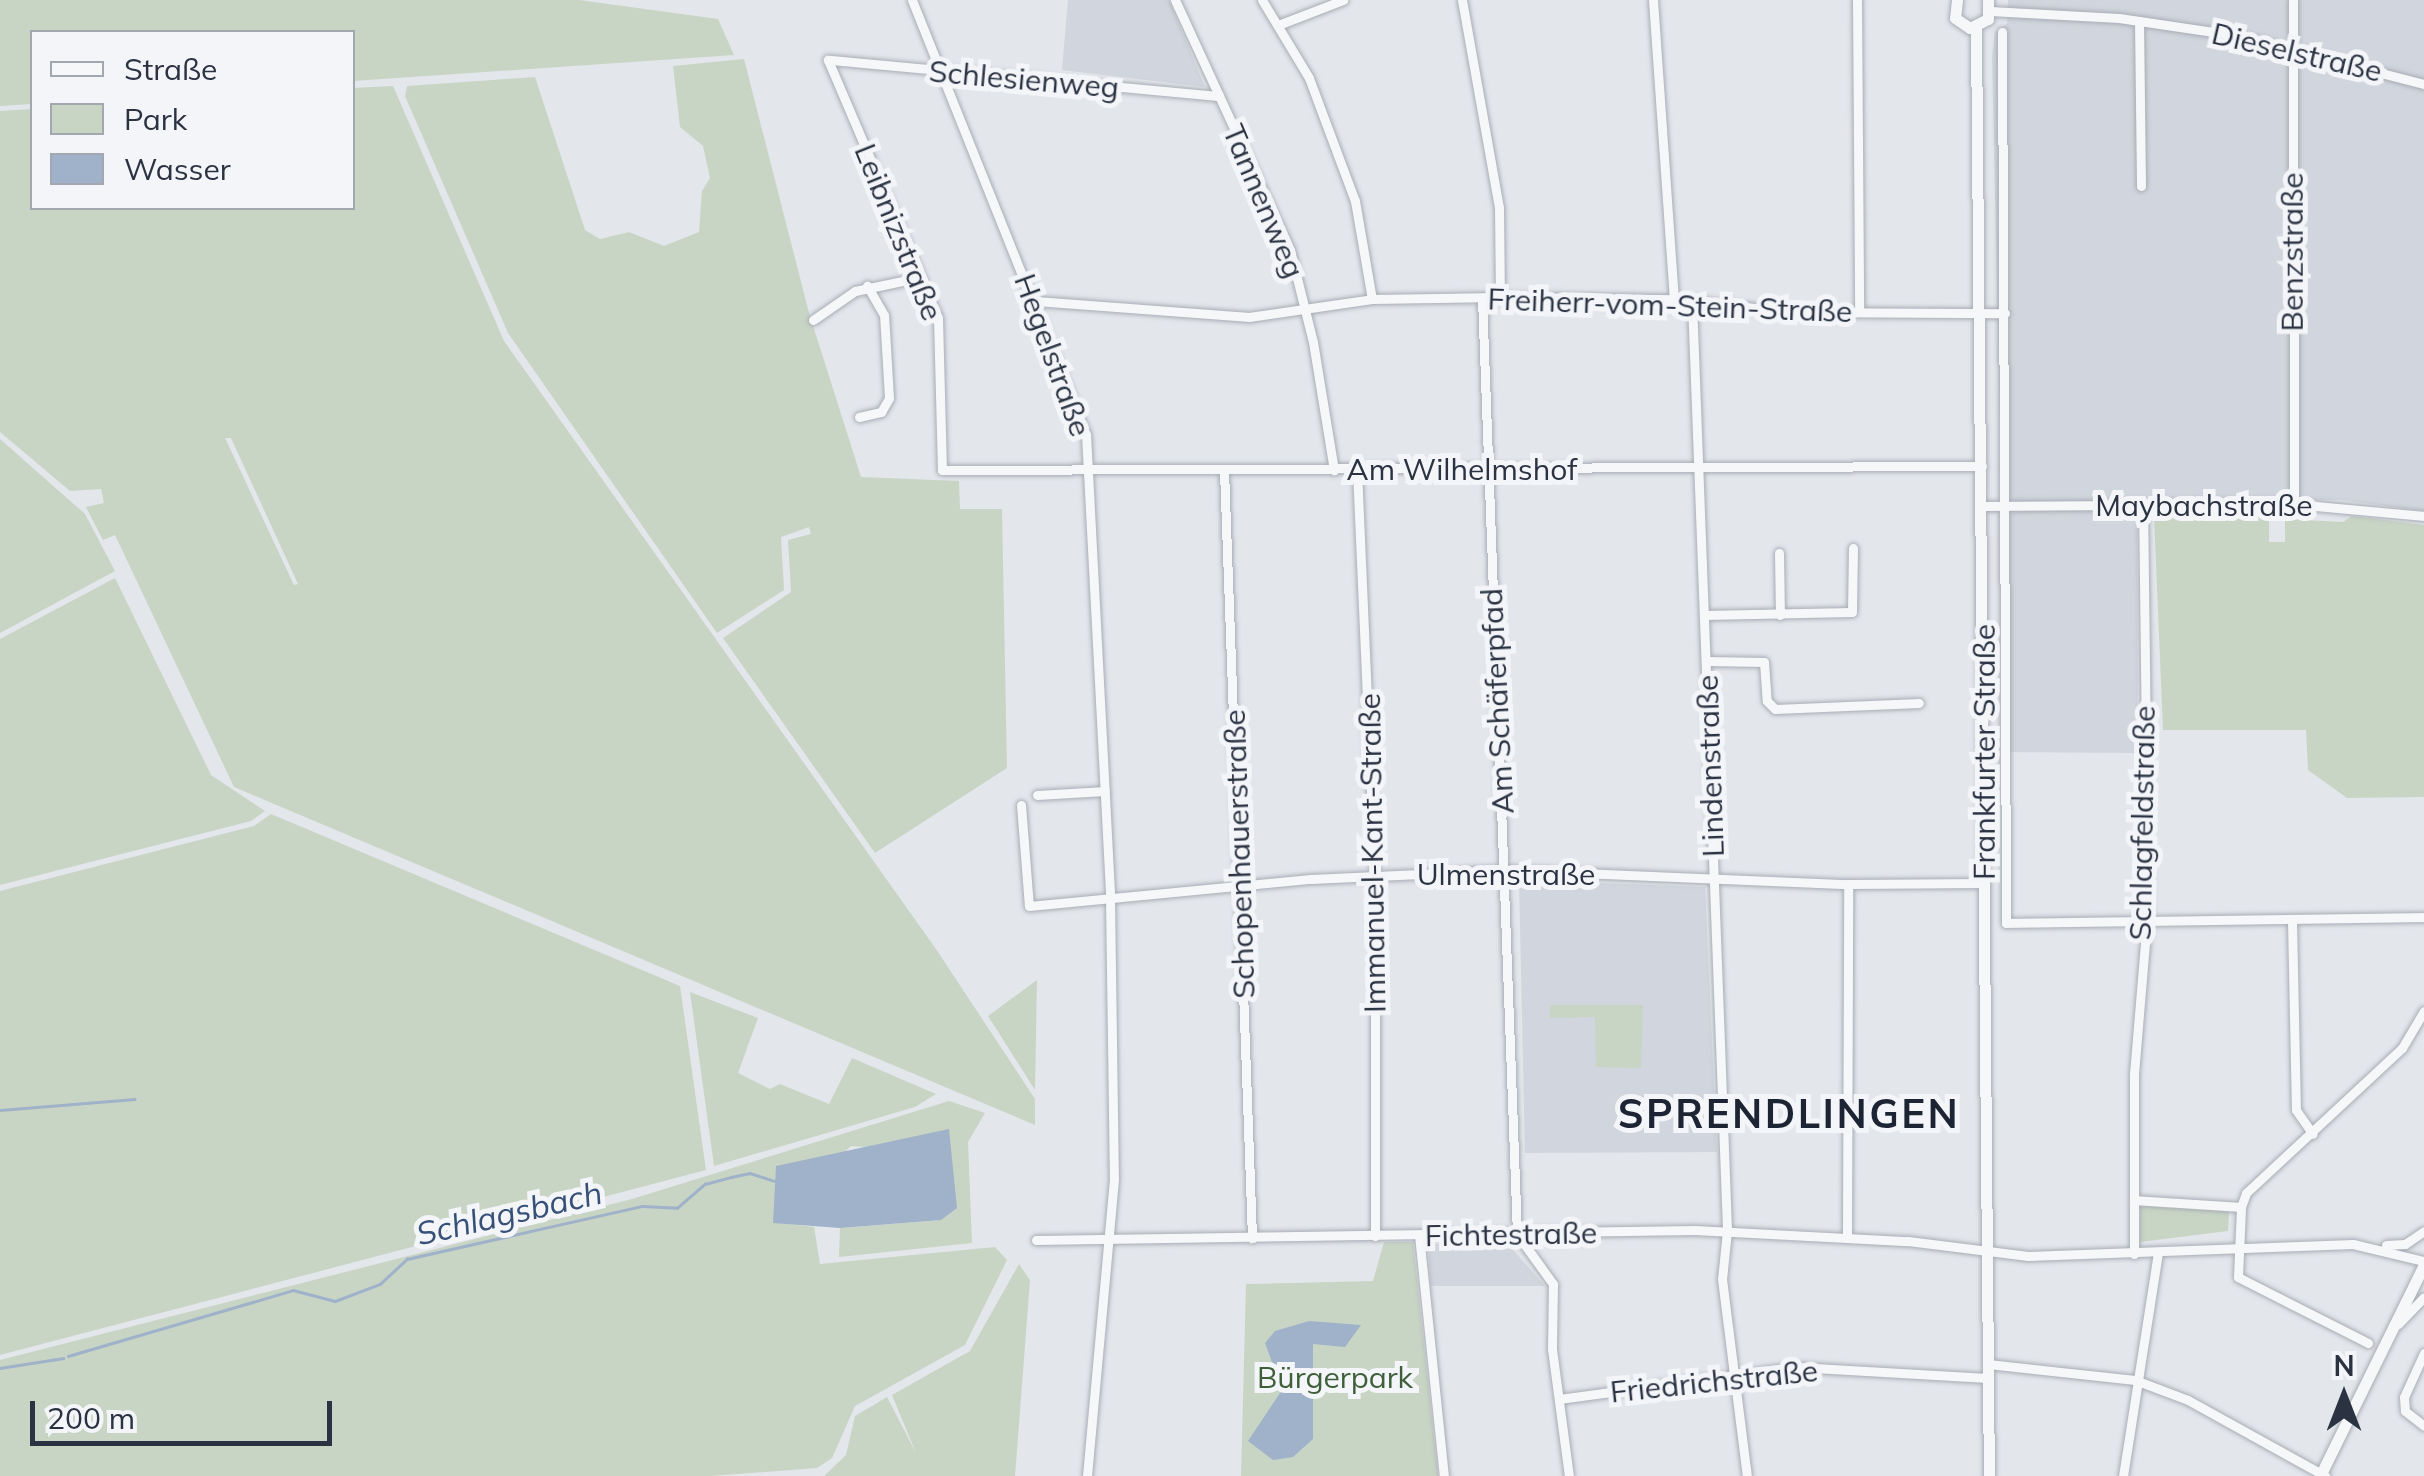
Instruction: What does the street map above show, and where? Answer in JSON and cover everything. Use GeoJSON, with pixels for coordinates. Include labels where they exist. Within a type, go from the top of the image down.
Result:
{"type":"FeatureCollection","features":[{"type":"Feature","properties":{"kind":"street","name":"Hegelstraße"},"geometry":{"type":"LineString","coordinates":[[912,0],[1084,422],[1090,473],[1110,898],[1114,1180],[1087,1476]]}},
{"type":"Feature","properties":{"kind":"street","name":"Tannenweg"},"geometry":{"type":"LineString","coordinates":[[1175,0],[1290,250],[1305,307],[1334,470]]}},
{"type":"Feature","properties":{"kind":"street"},"geometry":{"type":"LineString","coordinates":[[1262,0],[1309,78],[1356,201],[1372,299]]}},
{"type":"Feature","properties":{"kind":"street"},"geometry":{"type":"LineString","coordinates":[[1278,24],[1343,0]]}},
{"type":"Feature","properties":{"kind":"street"},"geometry":{"type":"LineString","coordinates":[[1462,0],[1499,208],[1500,297]]}},
{"type":"Feature","properties":{"kind":"street"},"geometry":{"type":"LineString","coordinates":[[1652,0],[1674,299]]}},
{"type":"Feature","properties":{"kind":"street"},"geometry":{"type":"LineString","coordinates":[[1857,0],[1859,312]]}},
{"type":"Feature","properties":{"kind":"street"},"geometry":{"type":"LineString","coordinates":[[1957,0],[1959,23],[1976,28],[1989,6]]}},
{"type":"Feature","properties":{"kind":"street","name":"Benzstraße"},"geometry":{"type":"LineString","coordinates":[[2293,0],[2290,47],[2294,504]]}},
{"type":"Feature","properties":{"kind":"street","name":"Dieselstraße"},"geometry":{"type":"LineString","coordinates":[[1989,6],[2139,21],[2290,47],[2424,84]]}},
{"type":"Feature","properties":{"kind":"street"},"geometry":{"type":"LineString","coordinates":[[2139,21],[2140,186]]}},
{"type":"Feature","properties":{"kind":"street","name":"Frankfurter Straße"},"geometry":{"type":"LineString","coordinates":[[1976,28],[1983,312],[1989,1476]]}},
{"type":"Feature","properties":{"kind":"street","name":"Frankfurter Straße"},"geometry":{"type":"LineString","coordinates":[[2002,32],[2008,506],[2006,923],[2145,922]]}},
{"type":"Feature","properties":{"kind":"street","name":"Schlesienweg"},"geometry":{"type":"LineString","coordinates":[[828,60],[1220,96]]}},
{"type":"Feature","properties":{"kind":"street","name":"Leibnizstraße"},"geometry":{"type":"LineString","coordinates":[[828,60],[940,324],[942,470]]}},
{"type":"Feature","properties":{"kind":"street"},"geometry":{"type":"LineString","coordinates":[[813,320],[867,286],[921,276]]}},
{"type":"Feature","properties":{"kind":"street"},"geometry":{"type":"LineString","coordinates":[[860,417],[881,412],[889,398],[884,315],[867,286]]}},
{"type":"Feature","properties":{"kind":"street","name":"Freiherr-vom-Stein-Straße"},"geometry":{"type":"LineString","coordinates":[[1036,302],[1249,317],[1372,299],[1500,297],[1674,299],[1859,312],[2005,313]]}},
{"type":"Feature","properties":{"kind":"street","name":"Am Schäferpfad"},"geometry":{"type":"LineString","coordinates":[[1482,298],[1484,468],[1507,870],[1517,1234]]}},
{"type":"Feature","properties":{"kind":"street","name":"Lindenstraße"},"geometry":{"type":"LineString","coordinates":[[1692,301],[1727,1231],[1722,1279],[1747,1476]]}},
{"type":"Feature","properties":{"kind":"street","name":"Am Wilhelmshof"},"geometry":{"type":"LineString","coordinates":[[942,470],[1090,473],[1982,466]]}},
{"type":"Feature","properties":{"kind":"street","name":"Schopenhauerstraße"},"geometry":{"type":"LineString","coordinates":[[1224,470],[1252,1238]]}},
{"type":"Feature","properties":{"kind":"street","name":"Immanuel-Kant-Straße"},"geometry":{"type":"LineString","coordinates":[[1358,470],[1375,876],[1375,1236]]}},
{"type":"Feature","properties":{"kind":"street","name":"Maybachstraße"},"geometry":{"type":"LineString","coordinates":[[1983,506],[2294,504],[2424,516]]}},
{"type":"Feature","properties":{"kind":"street","name":"Schlagfeldstraße"},"geometry":{"type":"LineString","coordinates":[[2134,1254],[2135,1041],[2145,922],[2144,505]]}},
{"type":"Feature","properties":{"kind":"street"},"geometry":{"type":"LineString","coordinates":[[1704,616],[1852,612],[1853,548]]}},
{"type":"Feature","properties":{"kind":"street"},"geometry":{"type":"LineString","coordinates":[[1779,553],[1780,614]]}},
{"type":"Feature","properties":{"kind":"street"},"geometry":{"type":"LineString","coordinates":[[1706,660],[1764,662],[1767,701],[1775,709],[1920,703]]}},
{"type":"Feature","properties":{"kind":"street"},"geometry":{"type":"LineString","coordinates":[[1037,795],[1104,791]]}},
{"type":"Feature","properties":{"kind":"street","name":"Ulmenstraße"},"geometry":{"type":"LineString","coordinates":[[1021,805],[1029,906],[1242,885],[1507,870],[1848,884],[1985,883]]}},
{"type":"Feature","properties":{"kind":"street"},"geometry":{"type":"LineString","coordinates":[[1847,1237],[1848,884]]}},
{"type":"Feature","properties":{"kind":"street"},"geometry":{"type":"LineString","coordinates":[[2145,922],[2424,917]]}},
{"type":"Feature","properties":{"kind":"street"},"geometry":{"type":"LineString","coordinates":[[2292,921],[2296,1110],[2313,1134]]}},
{"type":"Feature","properties":{"kind":"street"},"geometry":{"type":"LineString","coordinates":[[2368,1343],[2242,1281],[2235,1245],[2241,1207],[2246,1193],[2402,1048],[2424,1011]]}},
{"type":"Feature","properties":{"kind":"street"},"geometry":{"type":"LineString","coordinates":[[2134,1200],[2241,1207]]}},
{"type":"Feature","properties":{"kind":"street","name":"Fichtestraße"},"geometry":{"type":"LineString","coordinates":[[1036,1240],[1727,1231],[1847,1237],[1986,1251],[2134,1254],[2235,1245],[2369,1245]]}},
{"type":"Feature","properties":{"kind":"street"},"geometry":{"type":"LineString","coordinates":[[2369,1245],[2404,1244],[2424,1231]]}},
{"type":"Feature","properties":{"kind":"street"},"geometry":{"type":"LineString","coordinates":[[1517,1234],[1553,1284],[1551,1346],[1570,1476]]}},
{"type":"Feature","properties":{"kind":"street"},"geometry":{"type":"LineString","coordinates":[[1418,1235],[1444,1476]]}},
{"type":"Feature","properties":{"kind":"street"},"geometry":{"type":"LineString","coordinates":[[1988,1364],[2139,1381],[2188,1400],[2322,1475],[2424,1263],[2369,1245]]}},
{"type":"Feature","properties":{"kind":"street"},"geometry":{"type":"LineString","coordinates":[[2123,1476],[2158,1252]]}},
{"type":"Feature","properties":{"kind":"street"},"geometry":{"type":"LineString","coordinates":[[2396,1326],[2424,1297]]}},
{"type":"Feature","properties":{"kind":"street"},"geometry":{"type":"LineString","coordinates":[[2424,1353],[2404,1398],[2405,1410],[2424,1426]]}},
{"type":"Feature","properties":{"kind":"street","name":"Friedrichstraße"},"geometry":{"type":"LineString","coordinates":[[1559,1399],[1807,1366],[1988,1378]]}},
{"type":"Feature","properties":{"kind":"shaded area"},"geometry":{"type":"Polygon","coordinates":[[[1068,0],[1169,0],[1205,87],[1062,70],[1068,0]]]}},
{"type":"Feature","properties":{"kind":"shaded area"},"geometry":{"type":"Polygon","coordinates":[[[2008,0],[2424,0],[2424,511],[2340,500],[2137,500],[2138,753],[2007,752],[1992,56],[1995,32],[2007,24],[2008,0]]]}},
{"type":"Feature","properties":{"kind":"shaded area"},"geometry":{"type":"Polygon","coordinates":[[[1519,880],[1705,887],[1717,1152],[1525,1153],[1519,880]]]}},
{"type":"Feature","properties":{"kind":"shaded area"},"geometry":{"type":"Polygon","coordinates":[[[1507,1243],[1545,1286],[1431,1286],[1428,1244],[1507,1243]]]}},
{"type":"Feature","properties":{"kind":"green space"},"geometry":{"type":"Polygon","coordinates":[[[0,0],[579,0],[718,19],[734,55],[355,81],[355,30],[30,30],[30,104],[0,106],[0,0]]]}},
{"type":"Feature","properties":{"kind":"green space"},"geometry":{"type":"Polygon","coordinates":[[[744,59],[809,313],[861,477],[959,481],[960,509],[1002,509],[1007,768],[875,853],[723,638],[791,592],[788,540],[811,534],[809,527],[781,537],[784,590],[717,633],[508,333],[405,96],[407,86],[535,77],[585,230],[600,239],[629,232],[664,246],[699,232],[702,191],[710,178],[703,146],[680,127],[673,66],[744,59]]]}},
{"type":"Feature","properties":{"kind":"green space"},"geometry":{"type":"Polygon","coordinates":[[[393,86],[504,341],[936,949],[1035,1099],[1035,1125],[234,787],[115,535],[103,540],[86,507],[104,503],[101,489],[70,491],[0,432],[0,111],[30,109],[30,210],[355,210],[355,88],[393,86]],[[225,438],[294,585],[298,584],[231,438],[225,438]]]}},
{"type":"Feature","properties":{"kind":"green space"},"geometry":{"type":"Polygon","coordinates":[[[0,439],[85,514],[115,571],[0,633],[0,439]]]}},
{"type":"Feature","properties":{"kind":"green space"},"geometry":{"type":"Polygon","coordinates":[[[2260,509],[2269,519],[2269,542],[2285,542],[2285,519],[2343,522],[2352,516],[2424,525],[2424,797],[2347,798],[2308,770],[2306,730],[2163,730],[2154,516],[2260,509]]]}},
{"type":"Feature","properties":{"kind":"green space"},"geometry":{"type":"Polygon","coordinates":[[[115,578],[211,775],[265,811],[251,821],[0,885],[0,639],[115,578]]]}},
{"type":"Feature","properties":{"kind":"green space"},"geometry":{"type":"Polygon","coordinates":[[[271,814],[680,986],[706,1170],[0,1355],[0,891],[254,826],[271,814]]]}},
{"type":"Feature","properties":{"kind":"green space"},"geometry":{"type":"Polygon","coordinates":[[[1037,980],[1035,1090],[988,1016],[1037,980]]]}},
{"type":"Feature","properties":{"kind":"green space"},"geometry":{"type":"Polygon","coordinates":[[[690,992],[758,1018],[738,1073],[770,1089],[780,1084],[829,1104],[852,1058],[936,1094],[915,1107],[714,1166],[690,992]]]}},
{"type":"Feature","properties":{"kind":"green space"},"geometry":{"type":"Polygon","coordinates":[[[1550,1005],[1643,1005],[1641,1068],[1596,1067],[1595,1017],[1550,1018],[1550,1005]]]}},
{"type":"Feature","properties":{"kind":"green space"},"geometry":{"type":"Polygon","coordinates":[[[949,1101],[985,1113],[968,1142],[972,1243],[839,1257],[840,1228],[941,1220],[878,1148],[851,1146],[773,1222],[814,1227],[820,1264],[995,1247],[1007,1260],[965,1345],[855,1406],[832,1458],[817,1468],[711,1476],[0,1476],[0,1360],[632,1199],[949,1101]]]}},
{"type":"Feature","properties":{"kind":"green space"},"geometry":{"type":"Polygon","coordinates":[[[2140,1206],[2229,1211],[2228,1231],[2140,1242],[2140,1206]]]}},
{"type":"Feature","properties":{"kind":"green space","name":"Bürgerpark"},"geometry":{"type":"Polygon","coordinates":[[[1384,1242],[1413,1242],[1438,1476],[1241,1476],[1246,1284],[1373,1281],[1384,1242]]]}},
{"type":"Feature","properties":{"kind":"green space"},"geometry":{"type":"Polygon","coordinates":[[[1019,1264],[1030,1280],[1015,1476],[824,1476],[846,1455],[855,1416],[887,1397],[916,1453],[892,1395],[970,1351],[1019,1264]]]}},
{"type":"Feature","properties":{"kind":"water"},"geometry":{"type":"Polygon","coordinates":[[[949,1129],[957,1208],[941,1220],[840,1228],[773,1223],[776,1166],[949,1129]]]}},
{"type":"Feature","properties":{"kind":"water"},"geometry":{"type":"Polygon","coordinates":[[[1309,1321],[1361,1325],[1345,1347],[1313,1344],[1313,1439],[1293,1457],[1273,1460],[1248,1441],[1282,1390],[1265,1343],[1275,1331],[1309,1321]]]}},
{"type":"Feature","properties":{"kind":"waterway"},"geometry":{"type":"LineString","coordinates":[[0,1110],[135,1099]]}},
{"type":"Feature","properties":{"kind":"waterway","name":"Schlagsbach"},"geometry":{"type":"LineString","coordinates":[[68,1356],[293,1290],[335,1301],[380,1284],[407,1259],[642,1206],[677,1208],[705,1184],[731,1177],[750,1173],[775,1181]]}},
{"type":"Feature","properties":{"kind":"waterway","name":"Schlagsbach"},"geometry":{"type":"LineString","coordinates":[[0,1368],[63,1358]]}},
{"type":"Feature","properties":{"kind":"district","name":"SPRENDLINGEN"},"geometry":{"type":"Point","coordinates":[1789,1113]}}]}
